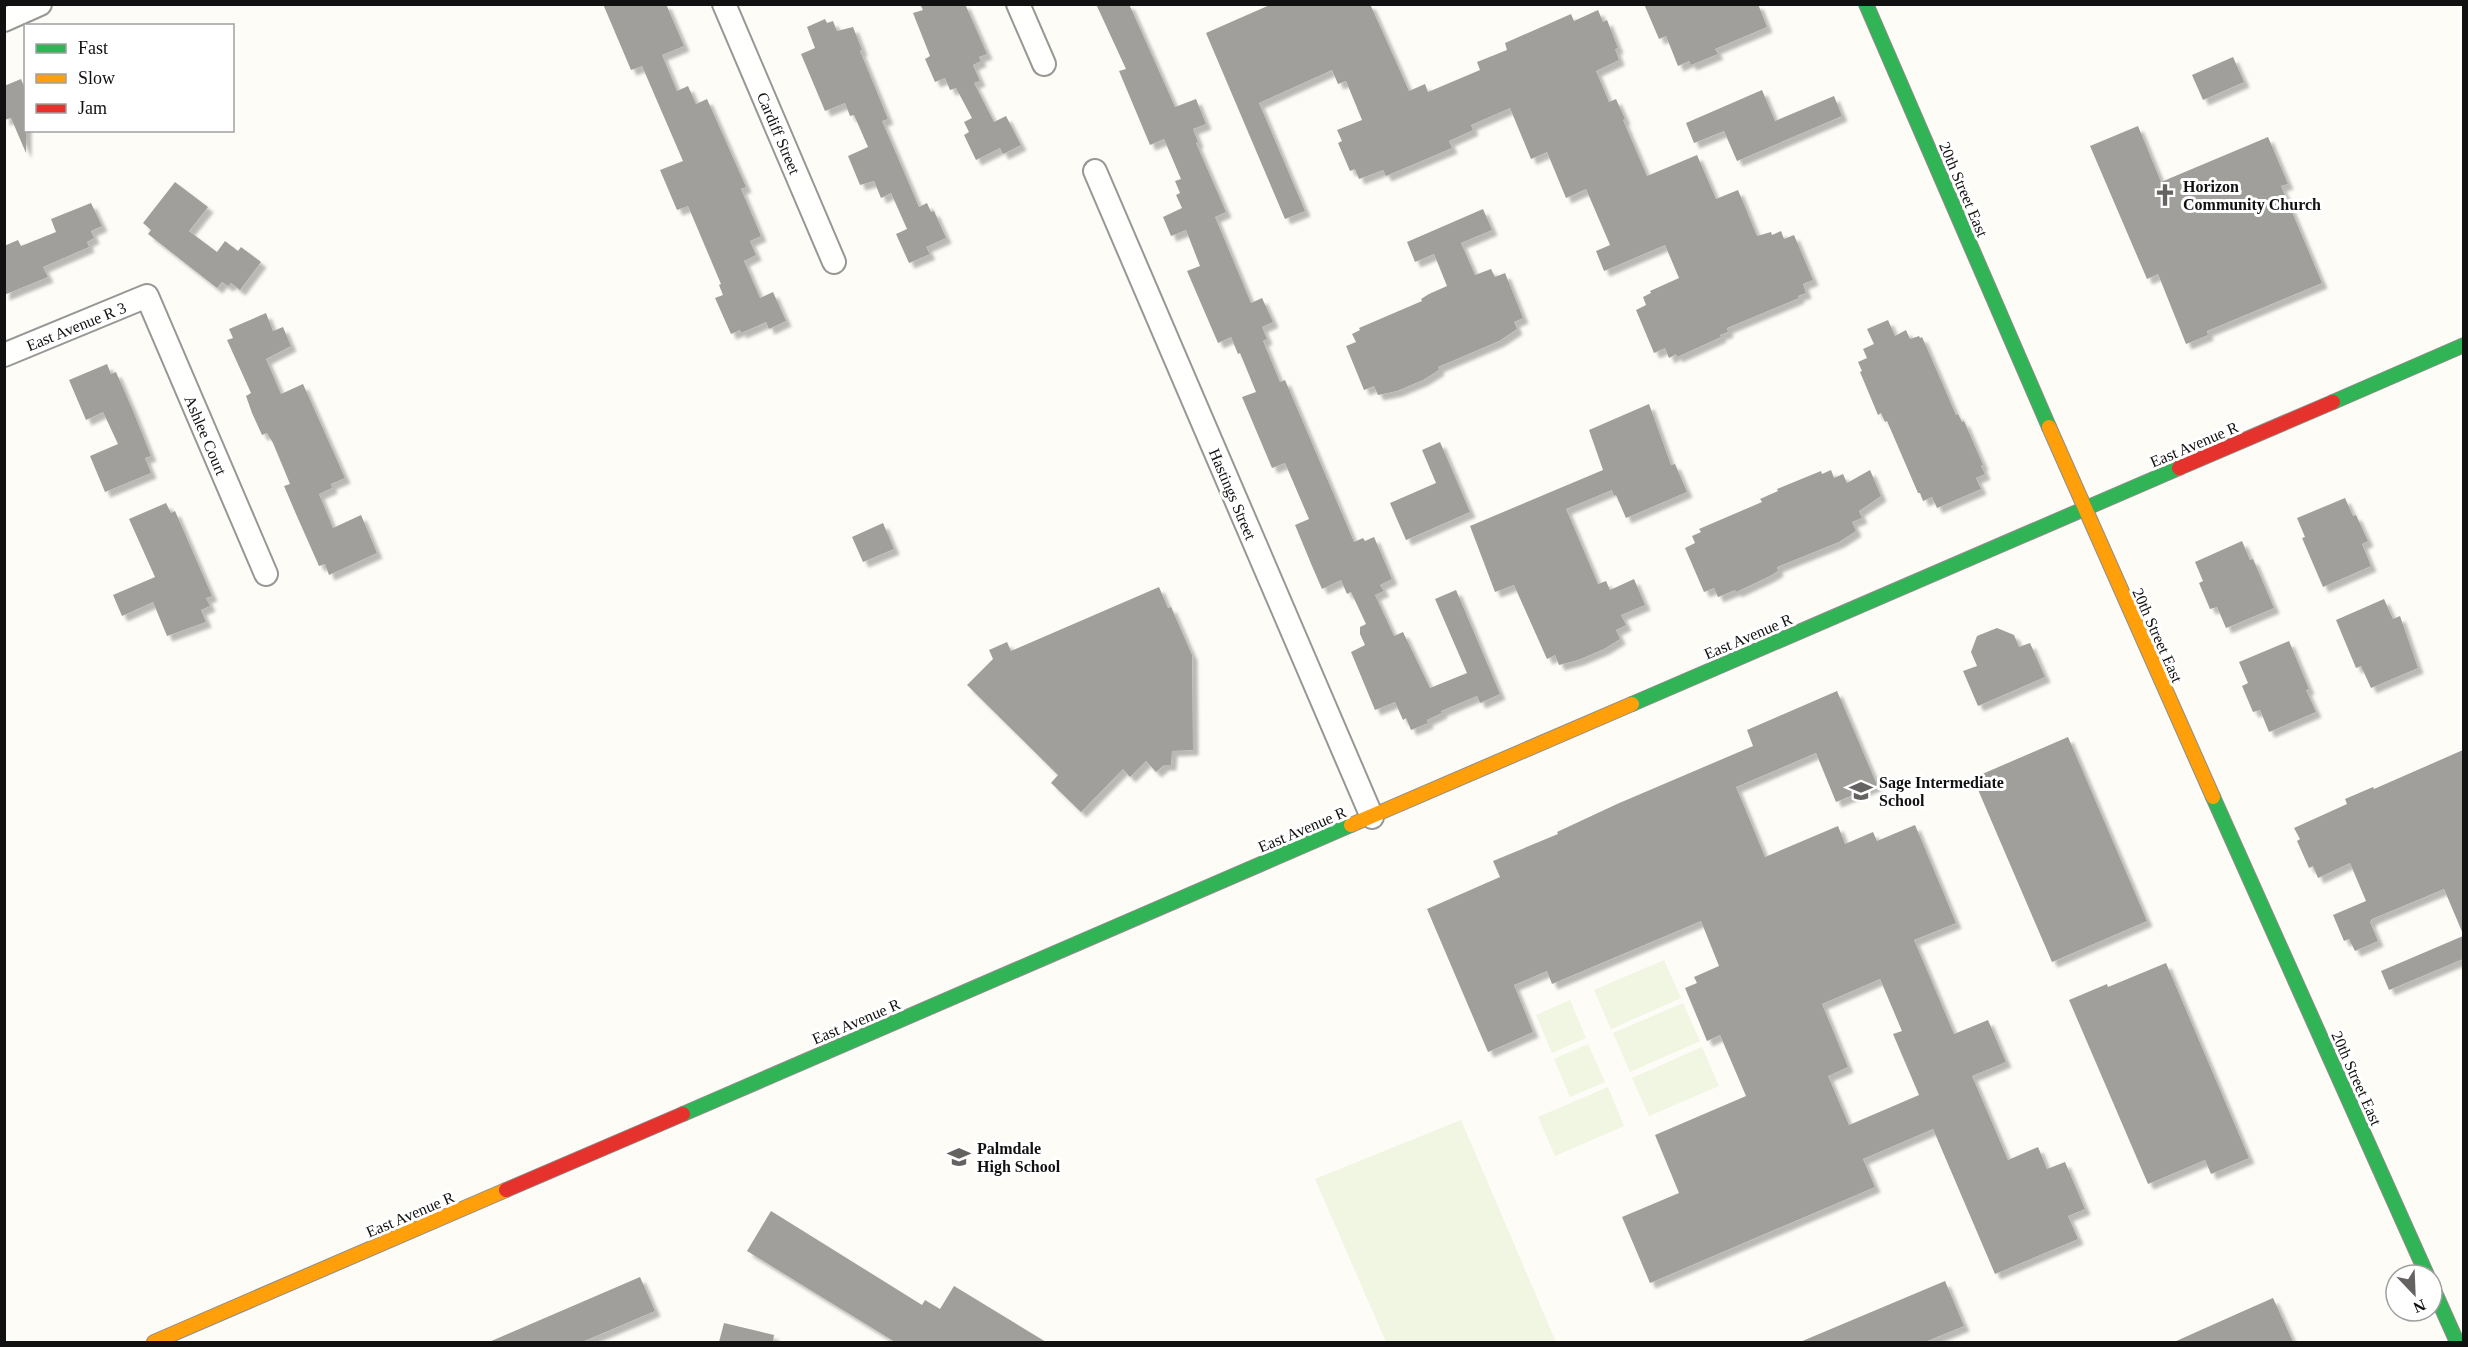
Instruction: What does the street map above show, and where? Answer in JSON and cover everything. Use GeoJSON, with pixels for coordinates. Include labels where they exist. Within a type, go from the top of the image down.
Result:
{"type":"FeatureCollection","features":[{"type":"Feature","properties":{"kind":"main road","name":"20th Street East"},"geometry":{"type":"LineString","coordinates":[[1866,4],[2084,509],[2422,1263]]}},
{"type":"Feature","properties":{"kind":"main road","name":"East Avenue R"},"geometry":{"type":"LineString","coordinates":[[154,1342],[2463,345]]}},
{"type":"Feature","properties":{"kind":"main road"},"geometry":{"type":"LineString","coordinates":[[2444,1313],[2457,1342]]}},
{"type":"Feature","properties":{"kind":"street"},"geometry":{"type":"LineString","coordinates":[[4,20],[40,4]]}},
{"type":"Feature","properties":{"kind":"street","name":"Cardiff Street"},"geometry":{"type":"LineString","coordinates":[[724,4],[834,262]]}},
{"type":"Feature","properties":{"kind":"street"},"geometry":{"type":"LineString","coordinates":[[1018,4],[1044,64]]}},
{"type":"Feature","properties":{"kind":"street","name":"Hastings Street"},"geometry":{"type":"LineString","coordinates":[[1095,171],[1372,817]]}},
{"type":"Feature","properties":{"kind":"street","name":"East Avenue R 3"},"geometry":{"type":"LineString","coordinates":[[4,355],[147,296]]}},
{"type":"Feature","properties":{"kind":"street","name":"Ashlee Court"},"geometry":{"type":"LineString","coordinates":[[147,296],[266,574]]}},
{"type":"Feature","properties":{"kind":"green space"},"geometry":{"type":"Polygon","coordinates":[[[1664,960],[1681,998],[1611,1029],[1594,990],[1664,960]]]}},
{"type":"Feature","properties":{"kind":"green space"},"geometry":{"type":"Polygon","coordinates":[[[1570,1000],[1586,1038],[1552,1053],[1536,1015],[1570,1000]]]}},
{"type":"Feature","properties":{"kind":"green space"},"geometry":{"type":"Polygon","coordinates":[[[1683,1003],[1700,1041],[1630,1072],[1613,1033],[1683,1003]]]}},
{"type":"Feature","properties":{"kind":"green space"},"geometry":{"type":"Polygon","coordinates":[[[1588,1044],[1605,1082],[1570,1097],[1554,1059],[1588,1044]]]}},
{"type":"Feature","properties":{"kind":"green space"},"geometry":{"type":"Polygon","coordinates":[[[1702,1047],[1719,1086],[1649,1116],[1632,1078],[1702,1047]]]}},
{"type":"Feature","properties":{"kind":"green space"},"geometry":{"type":"Polygon","coordinates":[[[1608,1087],[1624,1126],[1555,1156],[1538,1117],[1608,1087]]]}},
{"type":"Feature","properties":{"kind":"green space"},"geometry":{"type":"Polygon","coordinates":[[[1461,1120],[1556,1342],[1386,1342],[1315,1179],[1461,1120]]]}},
{"type":"Feature","properties":{"kind":"building"},"geometry":{"type":"Polygon","coordinates":[[[603,4],[666,4],[684,46],[662,55],[677,91],[688,86],[696,104],[707,99],[746,187],[741,189],[761,236],[750,241],[756,255],[744,261],[760,298],[773,292],[786,321],[769,329],[766,322],[741,333],[740,330],[731,334],[715,298],[723,295],[719,285],[721,284],[688,206],[677,210],[660,170],[683,161],[642,66],[631,70],[603,4]]]}},
{"type":"Feature","properties":{"kind":"building"},"geometry":{"type":"Polygon","coordinates":[[[920,4],[965,4],[987,54],[979,57],[981,61],[973,65],[980,81],[974,83],[994,122],[1006,116],[1021,145],[1003,154],[1000,148],[976,160],[964,135],[969,132],[964,122],[972,118],[956,88],[950,90],[945,78],[935,82],[925,59],[930,56],[913,13],[923,10],[920,4]]]}},
{"type":"Feature","properties":{"kind":"building"},"geometry":{"type":"Polygon","coordinates":[[[1096,4],[1129,4],[1175,107],[1196,99],[1206,124],[1193,129],[1198,142],[1196,143],[1226,212],[1215,217],[1251,303],[1262,298],[1273,322],[1262,327],[1267,339],[1263,341],[1280,382],[1285,380],[1354,542],[1374,537],[1392,579],[1380,585],[1384,591],[1375,595],[1394,636],[1403,632],[1430,688],[1467,673],[1435,599],[1456,590],[1500,694],[1480,703],[1477,696],[1441,711],[1442,713],[1427,720],[1428,723],[1411,730],[1406,718],[1403,720],[1395,702],[1375,710],[1351,652],[1365,645],[1360,634],[1360,627],[1366,624],[1351,592],[1347,594],[1341,580],[1322,589],[1295,525],[1309,519],[1285,463],[1272,468],[1242,397],[1256,392],[1240,353],[1238,354],[1231,337],[1218,343],[1187,271],[1200,266],[1186,230],[1171,236],[1163,217],[1182,208],[1176,195],[1180,193],[1175,181],[1181,179],[1164,139],[1150,145],[1119,71],[1126,69],[1096,4]]]}},
{"type":"Feature","properties":{"kind":"building"},"geometry":{"type":"Polygon","coordinates":[[[1272,4],[1370,4],[1409,91],[1425,84],[1428,92],[1480,70],[1477,62],[1507,50],[1505,43],[1571,14],[1574,21],[1598,10],[1603,22],[1607,20],[1618,48],[1615,49],[1619,60],[1596,71],[1609,102],[1616,99],[1647,176],[1697,155],[1716,199],[1738,190],[1757,236],[1771,232],[1772,235],[1781,231],[1784,239],[1794,235],[1813,280],[1803,284],[1806,293],[1798,296],[1799,298],[1727,328],[1728,332],[1720,335],[1721,337],[1677,357],[1676,354],[1669,358],[1665,348],[1654,353],[1636,310],[1646,305],[1643,297],[1651,293],[1650,291],[1679,278],[1665,245],[1604,271],[1596,251],[1610,245],[1586,189],[1566,198],[1547,152],[1531,159],[1510,108],[1471,125],[1473,130],[1449,141],[1452,148],[1386,176],[1383,170],[1359,179],[1355,169],[1350,171],[1338,143],[1342,141],[1337,130],[1362,120],[1346,81],[1338,84],[1332,70],[1259,103],[1305,211],[1285,219],[1206,33],[1272,4]]]}},
{"type":"Feature","properties":{"kind":"building"},"geometry":{"type":"Polygon","coordinates":[[[1644,4],[1758,4],[1767,27],[1715,49],[1718,54],[1691,65],[1689,61],[1678,66],[1666,36],[1659,39],[1644,4]]]}},
{"type":"Feature","properties":{"kind":"building"},"geometry":{"type":"Polygon","coordinates":[[[825,19],[827,23],[833,21],[837,31],[853,27],[862,50],[860,51],[888,119],[882,121],[919,207],[927,203],[931,212],[934,211],[946,238],[926,247],[930,254],[909,263],[896,234],[907,229],[891,193],[881,198],[874,181],[860,185],[848,156],[868,147],[854,115],[850,116],[845,103],[825,111],[801,54],[815,48],[807,27],[825,19]]]}},
{"type":"Feature","properties":{"kind":"building"},"geometry":{"type":"Polygon","coordinates":[[[2233,57],[2244,82],[2203,100],[2192,75],[2233,57]]]}},
{"type":"Feature","properties":{"kind":"building"},"geometry":{"type":"Polygon","coordinates":[[[21,79],[24,86],[26,153],[11,118],[4,120],[4,86],[21,79]]]}},
{"type":"Feature","properties":{"kind":"building"},"geometry":{"type":"Polygon","coordinates":[[[1762,90],[1775,121],[1834,96],[1842,116],[1737,161],[1724,131],[1694,143],[1686,123],[1762,90]]]}},
{"type":"Feature","properties":{"kind":"building"},"geometry":{"type":"Polygon","coordinates":[[[2138,126],[2161,182],[2268,137],[2288,184],[2281,186],[2322,283],[2207,331],[2208,335],[2186,344],[2158,274],[2147,279],[2090,146],[2138,126]]]}},
{"type":"Feature","properties":{"kind":"building"},"geometry":{"type":"Polygon","coordinates":[[[175,182],[208,207],[189,231],[217,252],[225,241],[238,251],[241,247],[261,262],[240,290],[231,283],[228,286],[222,282],[217,288],[148,234],[151,230],[143,223],[175,182]]]}},
{"type":"Feature","properties":{"kind":"building"},"geometry":{"type":"Polygon","coordinates":[[[91,203],[102,226],[91,231],[94,238],[87,242],[89,247],[43,267],[48,277],[4,295],[4,246],[18,240],[21,246],[56,232],[51,219],[91,203]]]}},
{"type":"Feature","properties":{"kind":"building"},"geometry":{"type":"Polygon","coordinates":[[[1483,209],[1492,230],[1461,243],[1475,275],[1491,269],[1495,277],[1505,273],[1523,318],[1514,322],[1517,329],[1499,341],[1438,367],[1439,370],[1423,380],[1397,391],[1378,395],[1374,386],[1364,390],[1346,346],[1356,342],[1352,334],[1360,330],[1359,328],[1422,301],[1421,299],[1429,294],[1447,286],[1434,254],[1415,262],[1407,242],[1483,209]]]}},
{"type":"Feature","properties":{"kind":"building"},"geometry":{"type":"Polygon","coordinates":[[[266,313],[273,331],[283,327],[291,346],[266,359],[281,394],[303,384],[345,478],[331,484],[332,488],[319,494],[333,528],[361,515],[377,553],[329,575],[325,564],[319,566],[284,486],[290,484],[273,443],[267,433],[262,435],[252,413],[246,396],[251,393],[227,340],[233,338],[229,329],[266,313]]]}},
{"type":"Feature","properties":{"kind":"building"},"geometry":{"type":"Polygon","coordinates":[[[1888,320],[1895,336],[1906,330],[1910,339],[1922,337],[1956,415],[1958,414],[1962,422],[1964,421],[1983,465],[1981,466],[1985,474],[1976,478],[1981,489],[1937,508],[1932,497],[1923,501],[1918,493],[1887,421],[1885,422],[1881,413],[1878,415],[1860,372],[1862,371],[1858,362],[1867,358],[1863,349],[1874,344],[1867,329],[1888,320]]]}},
{"type":"Feature","properties":{"kind":"building"},"geometry":{"type":"Polygon","coordinates":[[[107,364],[111,374],[116,372],[133,411],[151,456],[145,458],[151,473],[105,492],[90,456],[118,444],[103,412],[86,420],[69,380],[107,364]]]}},
{"type":"Feature","properties":{"kind":"building"},"geometry":{"type":"Polygon","coordinates":[[[1649,404],[1671,465],[1675,464],[1687,492],[1626,518],[1612,490],[1566,509],[1598,584],[1606,581],[1610,590],[1634,579],[1645,605],[1621,615],[1626,625],[1616,630],[1620,639],[1604,649],[1559,665],[1555,655],[1547,659],[1514,585],[1495,592],[1470,526],[1603,470],[1589,430],[1649,404]]]}},
{"type":"Feature","properties":{"kind":"building"},"geometry":{"type":"Polygon","coordinates":[[[1440,442],[1470,512],[1406,540],[1390,503],[1436,483],[1422,450],[1440,442]]]}},
{"type":"Feature","properties":{"kind":"building"},"geometry":{"type":"Polygon","coordinates":[[[1831,470],[1834,478],[1843,474],[1847,483],[1870,470],[1881,496],[1859,511],[1862,518],[1852,522],[1856,531],[1839,542],[1777,567],[1778,571],[1770,576],[1736,592],[1735,590],[1718,597],[1714,588],[1704,592],[1685,548],[1695,543],[1692,536],[1701,532],[1699,529],[1762,502],[1760,499],[1778,491],[1777,489],[1821,471],[1822,474],[1831,470]]]}},
{"type":"Feature","properties":{"kind":"building"},"geometry":{"type":"Polygon","coordinates":[[[2345,498],[2368,541],[2362,544],[2371,566],[2323,587],[2302,538],[2305,537],[2297,518],[2345,498]]]}},
{"type":"Feature","properties":{"kind":"building"},"geometry":{"type":"Polygon","coordinates":[[[166,503],[171,513],[175,511],[212,596],[206,598],[210,606],[201,610],[206,622],[167,636],[153,602],[122,616],[113,595],[155,577],[129,519],[166,503]]]}},
{"type":"Feature","properties":{"kind":"building"},"geometry":{"type":"Polygon","coordinates":[[[883,523],[894,549],[863,562],[852,537],[883,523]]]}},
{"type":"Feature","properties":{"kind":"building"},"geometry":{"type":"Polygon","coordinates":[[[2242,541],[2250,560],[2253,559],[2274,608],[2226,628],[2217,607],[2210,609],[2199,583],[2203,581],[2195,562],[2242,541]]]}},
{"type":"Feature","properties":{"kind":"building"},"geometry":{"type":"Polygon","coordinates":[[[1159,587],[1168,608],[1171,607],[1192,655],[1193,750],[1172,751],[1171,765],[1164,765],[1156,772],[1146,761],[1130,777],[1123,769],[1081,812],[1051,783],[1058,775],[967,685],[993,659],[989,650],[1007,642],[1011,651],[1159,587]]]}},
{"type":"Feature","properties":{"kind":"building"},"geometry":{"type":"Polygon","coordinates":[[[2384,599],[2393,619],[2400,616],[2418,668],[2371,688],[2361,666],[2356,668],[2336,620],[2384,599]]]}},
{"type":"Feature","properties":{"kind":"building"},"geometry":{"type":"Polygon","coordinates":[[[1997,628],[2014,635],[2019,647],[2030,643],[2045,677],[1978,706],[1963,671],[1977,666],[1971,652],[1977,636],[1997,628]]]}},
{"type":"Feature","properties":{"kind":"building"},"geometry":{"type":"Polygon","coordinates":[[[2289,641],[2316,712],[2269,732],[2260,710],[2253,712],[2242,686],[2248,683],[2239,662],[2289,641]]]}},
{"type":"Feature","properties":{"kind":"building"},"geometry":{"type":"Polygon","coordinates":[[[1837,691],[1877,785],[1836,802],[1816,753],[1736,787],[1765,857],[1838,826],[1845,844],[1873,832],[1877,841],[1915,825],[1956,923],[1914,940],[1954,1034],[1988,1020],[2006,1062],[1972,1076],[2008,1160],[2038,1147],[2047,1169],[2065,1162],[2085,1209],[2068,1216],[2078,1239],[1995,1274],[1933,1129],[1863,1159],[1875,1187],[1650,1283],[1622,1217],[1679,1193],[1655,1135],[1746,1096],[1720,1035],[1707,1041],[1685,988],[1697,983],[1694,977],[1719,966],[1701,921],[1552,984],[1547,971],[1514,985],[1533,1032],[1488,1052],[1427,909],[1500,877],[1493,861],[1558,834],[1557,832],[1617,804],[1753,746],[1747,730],[1837,691]],[[1880,979],[1822,1004],[1848,1067],[1828,1076],[1849,1125],[1919,1095],[1893,1034],[1902,1031],[1880,979]]]}},
{"type":"Feature","properties":{"kind":"building"},"geometry":{"type":"Polygon","coordinates":[[[2068,737],[2147,921],[2052,962],[1973,778],[2068,737]]]}},
{"type":"Feature","properties":{"kind":"building"},"geometry":{"type":"Polygon","coordinates":[[[2463,750],[2463,934],[2444,889],[2372,919],[2370,922],[2378,941],[2355,951],[2349,939],[2344,941],[2333,915],[2366,901],[2350,863],[2318,878],[2313,866],[2309,868],[2294,828],[2347,804],[2345,799],[2373,787],[2374,789],[2463,750]]]}},
{"type":"Feature","properties":{"kind":"building"},"geometry":{"type":"Polygon","coordinates":[[[2463,936],[2463,959],[2389,990],[2381,971],[2463,936]]]}},
{"type":"Feature","properties":{"kind":"building"},"geometry":{"type":"Polygon","coordinates":[[[2166,963],[2249,1158],[2211,1174],[2205,1160],[2148,1184],[2069,1000],[2166,963]]]}},
{"type":"Feature","properties":{"kind":"building"},"geometry":{"type":"Polygon","coordinates":[[[771,1211],[922,1305],[925,1300],[940,1309],[954,1286],[1046,1342],[895,1342],[747,1251],[771,1211]]]}},
{"type":"Feature","properties":{"kind":"building"},"geometry":{"type":"Polygon","coordinates":[[[640,1277],[655,1311],[582,1342],[489,1342],[640,1277]]]}},
{"type":"Feature","properties":{"kind":"building"},"geometry":{"type":"Polygon","coordinates":[[[1945,1281],[1964,1326],[1925,1342],[1800,1342],[1945,1281]]]}},
{"type":"Feature","properties":{"kind":"building"},"geometry":{"type":"Polygon","coordinates":[[[2273,1298],[2293,1342],[2174,1342],[2239,1313],[2273,1298]]]}},
{"type":"Feature","properties":{"kind":"building"},"geometry":{"type":"Polygon","coordinates":[[[724,1323],[774,1335],[773,1342],[719,1342],[724,1323]]]}},
{"type":"Feature","properties":{"kind":"traffic: fast"},"geometry":{"type":"LineString","coordinates":[[1866,4],[2049,427]]}},
{"type":"Feature","properties":{"kind":"traffic: fast"},"geometry":{"type":"LineString","coordinates":[[2333,402],[2464,345]]}},
{"type":"Feature","properties":{"kind":"traffic: fast"},"geometry":{"type":"LineString","coordinates":[[1632,704],[2179,468]]}},
{"type":"Feature","properties":{"kind":"traffic: fast"},"geometry":{"type":"LineString","coordinates":[[2213,797],[2422,1263]]}},
{"type":"Feature","properties":{"kind":"traffic: fast"},"geometry":{"type":"LineString","coordinates":[[683,1114],[1351,825]]}},
{"type":"Feature","properties":{"kind":"traffic: fast"},"geometry":{"type":"LineString","coordinates":[[2444,1313],[2457,1342]]}},
{"type":"Feature","properties":{"kind":"traffic: slow"},"geometry":{"type":"LineString","coordinates":[[2049,427],[2213,797]]}},
{"type":"Feature","properties":{"kind":"traffic: slow"},"geometry":{"type":"LineString","coordinates":[[1351,825],[1632,704]]}},
{"type":"Feature","properties":{"kind":"traffic: slow"},"geometry":{"type":"LineString","coordinates":[[154,1342],[506,1190]]}},
{"type":"Feature","properties":{"kind":"traffic: jam"},"geometry":{"type":"LineString","coordinates":[[2179,468],[2333,402]]}},
{"type":"Feature","properties":{"kind":"traffic: jam"},"geometry":{"type":"LineString","coordinates":[[506,1190],[683,1114]]}},
{"type":"Feature","properties":{"kind":"place","name":"Horizon Community Church"},"geometry":{"type":"Point","coordinates":[2165,195]}},
{"type":"Feature","properties":{"kind":"place","name":"Sage Intermediate School"},"geometry":{"type":"Point","coordinates":[1861,791]}},
{"type":"Feature","properties":{"kind":"place","name":"Palmdale High School"},"geometry":{"type":"Point","coordinates":[959,1157]}}]}
